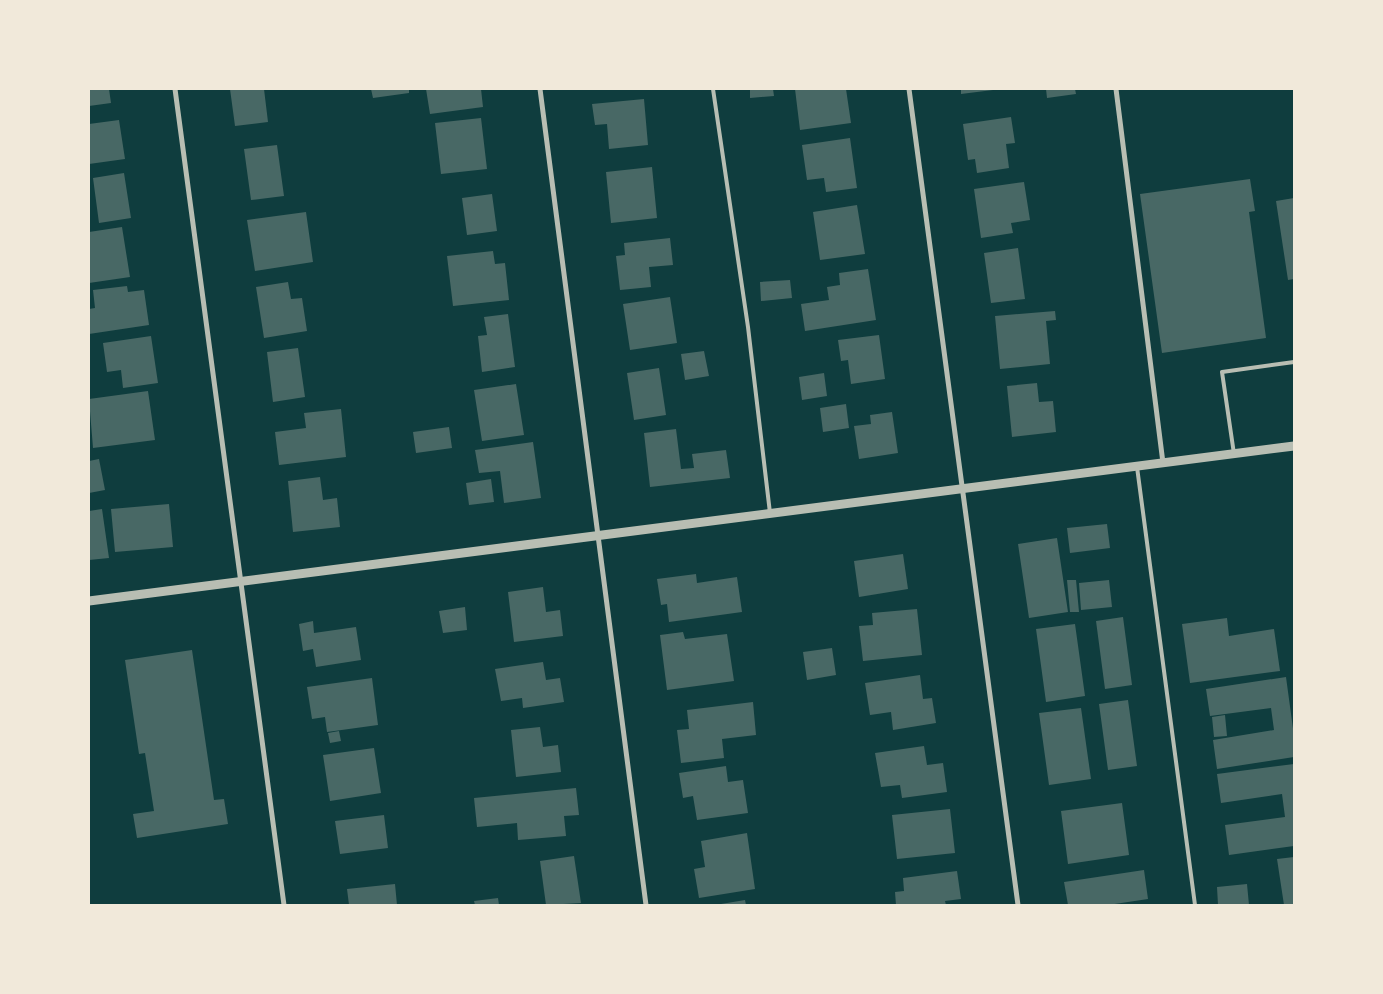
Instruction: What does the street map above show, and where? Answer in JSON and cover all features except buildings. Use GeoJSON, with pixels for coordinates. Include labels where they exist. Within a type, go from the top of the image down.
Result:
{"type":"FeatureCollection","features":[{"type":"Feature","properties":{"kind":"street"},"geometry":{"type":"LineString","coordinates":[[175,89],[284,905]]}},
{"type":"Feature","properties":{"kind":"street"},"geometry":{"type":"LineString","coordinates":[[540,89],[646,905]]}},
{"type":"Feature","properties":{"kind":"street"},"geometry":{"type":"LineString","coordinates":[[909,89],[1018,905]]}},
{"type":"Feature","properties":{"kind":"street"},"geometry":{"type":"LineString","coordinates":[[1116,89],[1163,464]]}},
{"type":"Feature","properties":{"kind":"street"},"geometry":{"type":"LineString","coordinates":[[89,601],[1294,446]]}},
{"type":"Feature","properties":{"kind":"lane"},"geometry":{"type":"LineString","coordinates":[[713,89],[748,327],[770,514]]}},
{"type":"Feature","properties":{"kind":"lane"},"geometry":{"type":"LineString","coordinates":[[1234,454],[1222,372],[1294,362]]}},
{"type":"Feature","properties":{"kind":"lane"},"geometry":{"type":"LineString","coordinates":[[1137,467],[1195,905]]}}]}
